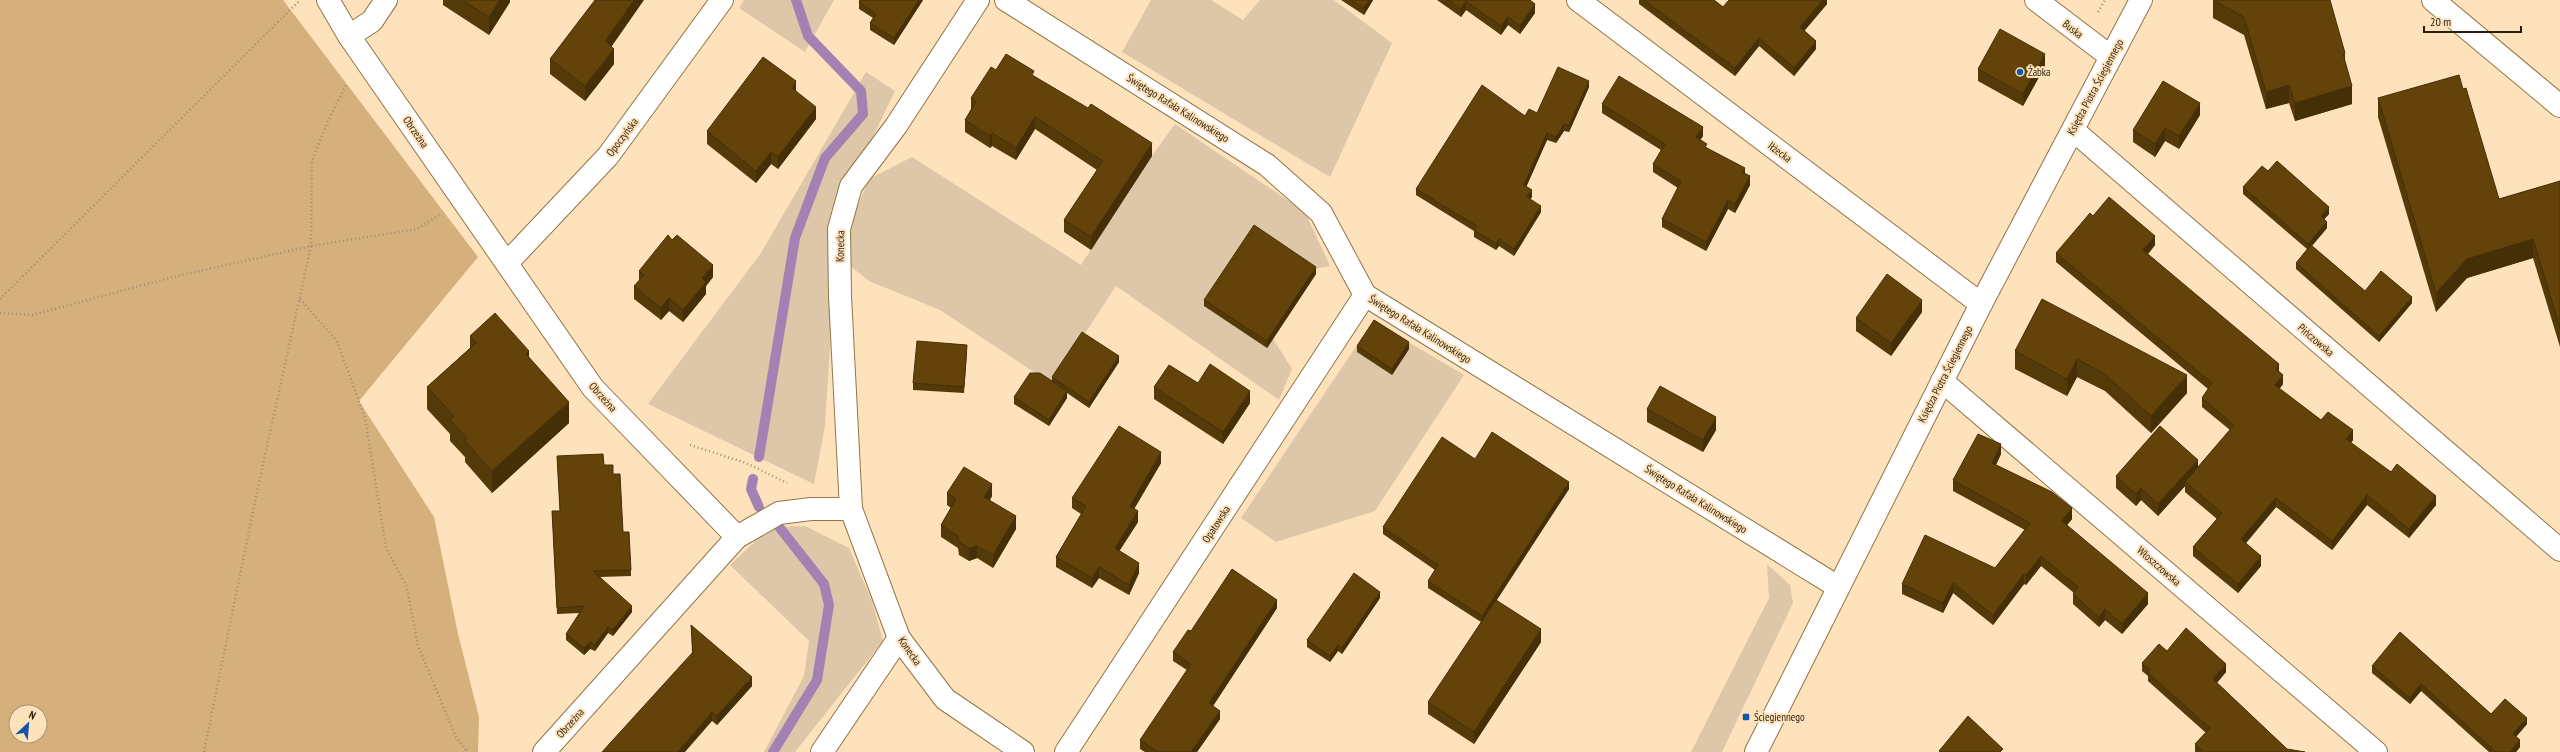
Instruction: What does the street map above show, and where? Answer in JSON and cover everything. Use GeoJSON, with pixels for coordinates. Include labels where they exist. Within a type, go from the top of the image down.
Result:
{"type":"FeatureCollection","features":[{"type":"Feature","properties":{"kind":"street","name":"Obrzeżna"},"geometry":{"type":"LineString","coordinates":[[328,0],[356,44],[593,388],[737,537],[544,752]]}},
{"type":"Feature","properties":{"kind":"street"},"geometry":{"type":"LineString","coordinates":[[356,44],[386,0]]}},
{"type":"Feature","properties":{"kind":"street","name":"Opoczyńska"},"geometry":{"type":"LineString","coordinates":[[507,263],[608,156],[722,0]]}},
{"type":"Feature","properties":{"kind":"street","name":"Konecka"},"geometry":{"type":"LineString","coordinates":[[978,0],[896,126],[851,186],[839,229],[840,296],[851,509],[899,638],[945,699],[1023,752]]}},
{"type":"Feature","properties":{"kind":"street","name":"Świętego Rafała Kalinowskiego"},"geometry":{"type":"LineString","coordinates":[[1006,0],[1267,164],[1321,213],[1365,295],[1838,587]]}},
{"type":"Feature","properties":{"kind":"street","name":"Iłżecka"},"geometry":{"type":"LineString","coordinates":[[1578,0],[1981,304]]}},
{"type":"Feature","properties":{"kind":"street","name":"Buska"},"geometry":{"type":"LineString","coordinates":[[2036,0],[2111,57]]}},
{"type":"Feature","properties":{"kind":"street","name":"Księdza Piotra Ściegiennego"},"geometry":{"type":"LineString","coordinates":[[1756,752],[1942,380],[2141,0]]}},
{"type":"Feature","properties":{"kind":"street"},"geometry":{"type":"LineString","coordinates":[[2433,0],[2560,106]]}},
{"type":"Feature","properties":{"kind":"street","name":"Pińczowska"},"geometry":{"type":"LineString","coordinates":[[2073,130],[2560,550]]}},
{"type":"Feature","properties":{"kind":"street","name":"Opatowska"},"geometry":{"type":"LineString","coordinates":[[1066,752],[1365,295]]}},
{"type":"Feature","properties":{"kind":"street","name":"Włoszczowska"},"geometry":{"type":"LineString","coordinates":[[1942,380],[2376,752]]}},
{"type":"Feature","properties":{"kind":"street"},"geometry":{"type":"LineString","coordinates":[[737,537],[779,513],[811,509],[851,509]]}},
{"type":"Feature","properties":{"kind":"street"},"geometry":{"type":"LineString","coordinates":[[822,752],[899,638]]}},
{"type":"Feature","properties":{"kind":"path"},"geometry":{"type":"LineString","coordinates":[[0,299],[300,0]]}},
{"type":"Feature","properties":{"kind":"path"},"geometry":{"type":"LineString","coordinates":[[204,752],[258,487],[311,246],[312,161],[356,44]]}},
{"type":"Feature","properties":{"kind":"path"},"geometry":{"type":"LineString","coordinates":[[0,313],[32,315],[173,278],[311,246],[418,229],[464,200]]}},
{"type":"Feature","properties":{"kind":"path"},"geometry":{"type":"LineString","coordinates":[[299,299],[337,341],[365,418],[386,548],[408,587],[418,646],[456,737],[468,752]]}},
{"type":"Feature","properties":{"kind":"path"},"geometry":{"type":"LineString","coordinates":[[687,444],[770,473],[802,494],[811,509]]}},
{"type":"Feature","properties":{"kind":"shaded area"},"geometry":{"type":"Polygon","coordinates":[[[0,0],[283,0],[478,257],[359,401],[434,517],[458,634],[479,717],[478,752],[0,752],[0,0]]]}},
{"type":"Feature","properties":{"kind":"shaded area"},"geometry":{"type":"Polygon","coordinates":[[[744,0],[834,0],[805,52],[739,8],[744,0]]]}},
{"type":"Feature","properties":{"kind":"shaded area"},"geometry":{"type":"Polygon","coordinates":[[[1151,0],[1211,0],[1243,20],[1260,0],[1334,0],[1392,43],[1330,177],[1122,52],[1151,0]]]}},
{"type":"Feature","properties":{"kind":"shaded area"},"geometry":{"type":"Polygon","coordinates":[[[866,72],[895,91],[839,207],[825,426],[814,484],[648,404],[761,253],[866,72]]]}},
{"type":"Feature","properties":{"kind":"shaded area"},"geometry":{"type":"Polygon","coordinates":[[[1175,124],[1305,212],[1330,266],[1290,273],[1262,321],[1292,369],[1279,400],[1116,286],[1052,384],[940,310],[869,281],[849,265],[852,219],[869,179],[912,157],[1081,265],[1152,156],[1175,124]]]}},
{"type":"Feature","properties":{"kind":"shaded area"},"geometry":{"type":"Polygon","coordinates":[[[1373,321],[1464,375],[1375,511],[1276,542],[1241,518],[1373,321]]]}},
{"type":"Feature","properties":{"kind":"shaded area"},"geometry":{"type":"Polygon","coordinates":[[[805,526],[849,548],[872,601],[883,641],[795,752],[764,752],[804,676],[809,641],[730,565],[770,527],[805,526]]]}},
{"type":"Feature","properties":{"kind":"shaded area"},"geometry":{"type":"Polygon","coordinates":[[[1767,564],[1790,585],[1793,603],[1722,752],[1691,752],[1769,598],[1767,564]]]}},
{"type":"Feature","properties":{"kind":"building"},"geometry":{"type":"Polygon","coordinates":[[[462,0],[500,0],[489,17],[462,0]]]}},
{"type":"Feature","properties":{"kind":"building"},"geometry":{"type":"Polygon","coordinates":[[[595,0],[634,0],[605,41],[614,49],[585,86],[550,59],[595,0]]]}},
{"type":"Feature","properties":{"kind":"building"},"geometry":{"type":"Polygon","coordinates":[[[860,0],[919,0],[894,38],[870,23],[876,14],[859,2],[860,0]]]}},
{"type":"Feature","properties":{"kind":"building"},"geometry":{"type":"Polygon","coordinates":[[[1351,0],[1369,0],[1364,8],[1351,0]]]}},
{"type":"Feature","properties":{"kind":"building"},"geometry":{"type":"Polygon","coordinates":[[[1449,0],[1530,0],[1535,4],[1520,26],[1508,17],[1501,26],[1466,1],[1461,9],[1449,0]]]}},
{"type":"Feature","properties":{"kind":"building"},"geometry":{"type":"Polygon","coordinates":[[[1644,0],[1714,0],[1723,7],[1729,0],[1823,0],[1800,27],[1816,41],[1794,68],[1759,38],[1735,68],[1644,0]]]}},
{"type":"Feature","properties":{"kind":"building"},"geometry":{"type":"Polygon","coordinates":[[[2213,0],[2330,0],[2345,53],[2343,54],[2352,86],[2295,103],[2289,85],[2266,92],[2244,17],[2213,0]]]}},
{"type":"Feature","properties":{"kind":"building"},"geometry":{"type":"Polygon","coordinates":[[[2000,29],[2045,54],[2023,94],[1978,69],[2000,29]]]}},
{"type":"Feature","properties":{"kind":"building"},"geometry":{"type":"Polygon","coordinates":[[[1006,54],[1034,71],[1032,75],[1088,108],[1091,104],[1152,143],[1091,237],[1064,220],[1103,161],[1035,117],[1016,148],[992,133],[990,136],[965,120],[976,102],[971,98],[991,67],[996,70],[1006,54]]]}},
{"type":"Feature","properties":{"kind":"building"},"geometry":{"type":"Polygon","coordinates":[[[763,57],[796,81],[792,88],[816,107],[778,157],[771,152],[756,171],[707,131],[763,57]]]}},
{"type":"Feature","properties":{"kind":"building"},"geometry":{"type":"Polygon","coordinates":[[[1558,67],[1589,81],[1569,126],[1564,124],[1556,137],[1547,133],[1524,185],[1532,190],[1527,197],[1541,206],[1514,249],[1499,239],[1496,244],[1474,230],[1477,226],[1416,189],[1482,85],[1525,116],[1529,109],[1537,113],[1558,67]]]}},
{"type":"Feature","properties":{"kind":"building"},"geometry":{"type":"Polygon","coordinates":[[[2459,75],[2463,89],[2466,88],[2499,199],[2560,181],[2560,328],[2533,239],[2467,259],[2436,293],[2378,98],[2459,75]]]}},
{"type":"Feature","properties":{"kind":"building"},"geometry":{"type":"Polygon","coordinates":[[[1619,76],[1703,127],[1696,137],[1707,144],[1705,147],[1745,168],[1742,172],[1750,176],[1735,204],[1728,200],[1706,242],[1662,219],[1681,181],[1653,164],[1665,144],[1602,104],[1619,76]]]}},
{"type":"Feature","properties":{"kind":"building"},"geometry":{"type":"Polygon","coordinates":[[[2163,81],[2200,103],[2179,136],[2165,128],[2155,144],[2133,130],[2163,81]]]}},
{"type":"Feature","properties":{"kind":"building"},"geometry":{"type":"Polygon","coordinates":[[[2277,161],[2329,207],[2321,216],[2327,222],[2308,244],[2243,187],[2262,166],[2268,171],[2277,161]]]}},
{"type":"Feature","properties":{"kind":"building"},"geometry":{"type":"Polygon","coordinates":[[[2109,197],[2155,236],[2143,250],[2279,364],[2276,369],[2283,375],[2275,385],[2321,420],[2328,412],[2353,430],[2346,439],[2391,472],[2397,464],[2436,496],[2409,529],[2367,495],[2332,541],[2276,498],[2241,539],[2261,556],[2238,584],[2193,547],[2222,513],[2185,482],[2234,425],[2202,398],[2212,383],[2056,253],[2090,213],[2093,216],[2109,197]]]}},
{"type":"Feature","properties":{"kind":"building"},"geometry":{"type":"Polygon","coordinates":[[[1254,225],[1316,267],[1267,341],[1204,300],[1254,225]]]}},
{"type":"Feature","properties":{"kind":"building"},"geometry":{"type":"Polygon","coordinates":[[[668,235],[672,240],[677,235],[713,265],[702,278],[706,282],[683,310],[669,298],[661,308],[634,286],[644,275],[639,271],[668,235]]]}},
{"type":"Feature","properties":{"kind":"building"},"geometry":{"type":"Polygon","coordinates":[[[2311,245],[2365,291],[2381,271],[2412,297],[2379,336],[2296,263],[2311,245]]]}},
{"type":"Feature","properties":{"kind":"building"},"geometry":{"type":"Polygon","coordinates":[[[1887,274],[1922,300],[1891,343],[1856,318],[1887,274]]]}},
{"type":"Feature","properties":{"kind":"building"},"geometry":{"type":"Polygon","coordinates":[[[2042,299],[2187,375],[2151,416],[2105,374],[2077,359],[2067,379],[2015,351],[2042,299]]]}},
{"type":"Feature","properties":{"kind":"building"},"geometry":{"type":"Polygon","coordinates":[[[495,313],[529,351],[526,354],[569,402],[492,471],[465,441],[467,438],[450,419],[454,416],[427,387],[476,343],[470,336],[495,313]]]}},
{"type":"Feature","properties":{"kind":"building"},"geometry":{"type":"Polygon","coordinates":[[[1374,320],[1409,342],[1392,369],[1357,346],[1374,320]]]}},
{"type":"Feature","properties":{"kind":"building"},"geometry":{"type":"Polygon","coordinates":[[[1082,332],[1119,356],[1089,402],[1052,377],[1082,332]]]}},
{"type":"Feature","properties":{"kind":"building"},"geometry":{"type":"Polygon","coordinates":[[[917,341],[967,345],[964,387],[913,383],[917,341]]]}},
{"type":"Feature","properties":{"kind":"building"},"geometry":{"type":"Polygon","coordinates":[[[1210,364],[1250,391],[1223,432],[1154,387],[1169,365],[1198,383],[1210,364]]]}},
{"type":"Feature","properties":{"kind":"building"},"geometry":{"type":"Polygon","coordinates":[[[1030,373],[1040,373],[1067,391],[1049,420],[1014,397],[1030,373]]]}},
{"type":"Feature","properties":{"kind":"building"},"geometry":{"type":"Polygon","coordinates":[[[1660,386],[1716,417],[1703,440],[1647,409],[1660,386]]]}},
{"type":"Feature","properties":{"kind":"building"},"geometry":{"type":"Polygon","coordinates":[[[1119,426],[1161,452],[1130,506],[1138,511],[1115,548],[1139,563],[1129,585],[1099,567],[1092,578],[1056,557],[1086,506],[1072,498],[1119,426]]]}},
{"type":"Feature","properties":{"kind":"building"},"geometry":{"type":"Polygon","coordinates":[[[2160,426],[2198,460],[2158,504],[2141,488],[2136,494],[2116,476],[2160,426]]]}},
{"type":"Feature","properties":{"kind":"building"},"geometry":{"type":"Polygon","coordinates":[[[1492,432],[1569,482],[1482,616],[1428,581],[1438,565],[1383,527],[1442,437],[1475,459],[1492,432]]]}},
{"type":"Feature","properties":{"kind":"building"},"geometry":{"type":"Polygon","coordinates":[[[1978,434],[2001,444],[1992,463],[2052,492],[2072,508],[2062,521],[2148,593],[2122,624],[2105,609],[2099,617],[2073,594],[2078,587],[2041,556],[2026,575],[2024,574],[1993,615],[1953,583],[1943,603],[1902,584],[1925,535],[1995,568],[2030,523],[1953,480],[1978,434]]]}},
{"type":"Feature","properties":{"kind":"building"},"geometry":{"type":"Polygon","coordinates":[[[603,454],[604,465],[613,465],[613,474],[620,474],[623,532],[629,532],[631,570],[593,571],[632,606],[613,630],[608,627],[595,645],[590,642],[584,648],[566,634],[584,606],[557,608],[552,511],[560,511],[557,456],[603,454]]]}},
{"type":"Feature","properties":{"kind":"building"},"geometry":{"type":"Polygon","coordinates":[[[964,467],[992,484],[984,497],[1016,516],[993,555],[977,546],[969,548],[959,542],[958,536],[941,525],[956,499],[947,493],[964,467]]]}},
{"type":"Feature","properties":{"kind":"building"},"geometry":{"type":"Polygon","coordinates":[[[1232,569],[1277,600],[1209,703],[1220,711],[1191,752],[1158,752],[1140,740],[1191,664],[1173,652],[1188,630],[1191,631],[1232,569]]]}},
{"type":"Feature","properties":{"kind":"building"},"geometry":{"type":"Polygon","coordinates":[[[1354,573],[1380,592],[1342,648],[1338,645],[1330,656],[1307,640],[1354,573]]]}},
{"type":"Feature","properties":{"kind":"building"},"geometry":{"type":"Polygon","coordinates":[[[1496,600],[1541,629],[1474,732],[1428,702],[1496,600]]]}},
{"type":"Feature","properties":{"kind":"building"},"geometry":{"type":"Polygon","coordinates":[[[691,625],[752,677],[717,716],[712,712],[677,752],[602,752],[693,652],[691,625]]]}},
{"type":"Feature","properties":{"kind":"building"},"geometry":{"type":"Polygon","coordinates":[[[2186,628],[2226,664],[2213,679],[2287,749],[2305,752],[2204,752],[2195,744],[2210,728],[2148,673],[2150,670],[2142,663],[2159,644],[2167,651],[2186,628]]]}},
{"type":"Feature","properties":{"kind":"building"},"geometry":{"type":"Polygon","coordinates":[[[2400,632],[2491,714],[2505,699],[2527,718],[2513,734],[2520,740],[2510,752],[2496,752],[2421,684],[2410,698],[2372,666],[2400,632]]]}},
{"type":"Feature","properties":{"kind":"building"},"geometry":{"type":"Polygon","coordinates":[[[1968,716],[2003,749],[2000,752],[1939,751],[1968,716]]]}},
{"type":"Feature","properties":{"kind":"waterway"},"geometry":{"type":"LineString","coordinates":[[759,457],[795,238],[825,158],[863,114],[861,91],[808,36],[796,0]]}},
{"type":"Feature","properties":{"kind":"waterway"},"geometry":{"type":"LineString","coordinates":[[753,479],[751,489],[759,507]]}},
{"type":"Feature","properties":{"kind":"waterway"},"geometry":{"type":"LineString","coordinates":[[773,752],[817,680],[829,605],[824,584],[780,528]]}},
{"type":"Feature","properties":{"kind":"place","name":"Żabka"},"geometry":{"type":"Point","coordinates":[2020,72]}},
{"type":"Feature","properties":{"kind":"place","name":"Ściegiennego"},"geometry":{"type":"Point","coordinates":[1746,717]}}]}
